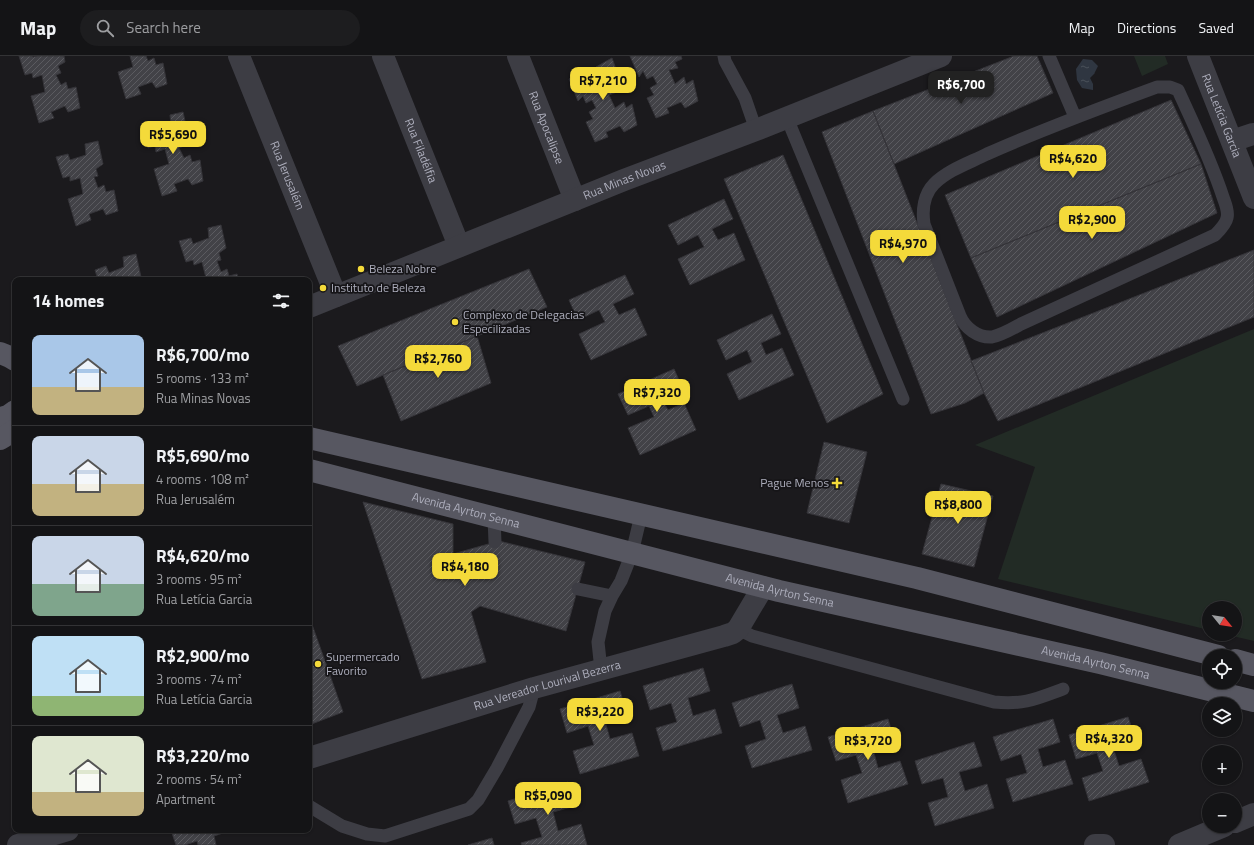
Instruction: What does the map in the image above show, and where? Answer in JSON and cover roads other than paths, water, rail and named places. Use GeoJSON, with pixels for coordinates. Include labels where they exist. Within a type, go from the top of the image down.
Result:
{"type":"FeatureCollection","features":[{"type":"Feature","properties":{"kind":"main road"},"geometry":{"type":"LineString","coordinates":[[0,353],[12,358]]}},
{"type":"Feature","properties":{"kind":"main road"},"geometry":{"type":"LineString","coordinates":[[312,439],[917,578],[1202,652]]}},
{"type":"Feature","properties":{"kind":"main road","name":"Avenida Ayrton Senna"},"geometry":{"type":"LineString","coordinates":[[312,471],[763,587],[1100,663],[1254,701]]}},
{"type":"Feature","properties":{"kind":"main road"},"geometry":{"type":"LineString","coordinates":[[1242,662],[1254,665]]}},
{"type":"Feature","properties":{"kind":"street","name":"Rua Jerusalém"},"geometry":{"type":"LineString","coordinates":[[239,56],[336,296]]}},
{"type":"Feature","properties":{"kind":"street","name":"Rua Filadélfia"},"geometry":{"type":"LineString","coordinates":[[383,56],[459,246]]}},
{"type":"Feature","properties":{"kind":"street","name":"Rua Apocalipse"},"geometry":{"type":"LineString","coordinates":[[518,56],[575,200]]}},
{"type":"Feature","properties":{"kind":"street","name":"Rua Letícia Garcia"},"geometry":{"type":"LineString","coordinates":[[1198,56],[1254,196]]}},
{"type":"Feature","properties":{"kind":"street","name":"Rua Minas Novas"},"geometry":{"type":"LineString","coordinates":[[312,306],[624,180],[786,118],[928,59]]}},
{"type":"Feature","properties":{"kind":"street"},"geometry":{"type":"LineString","coordinates":[[1232,141],[1253,134]]}},
{"type":"Feature","properties":{"kind":"street"},"geometry":{"type":"LineString","coordinates":[[0,438],[11,417]]}},
{"type":"Feature","properties":{"kind":"street"},"geometry":{"type":"LineString","coordinates":[[738,629],[763,587]]}},
{"type":"Feature","properties":{"kind":"street","name":"Rua Vereador Lourival Bezerra"},"geometry":{"type":"LineString","coordinates":[[312,757],[534,688],[711,640],[733,633],[738,629]]}},
{"type":"Feature","properties":{"kind":"street"},"geometry":{"type":"LineString","coordinates":[[1242,819],[1254,814]]}},
{"type":"Feature","properties":{"kind":"street"},"geometry":{"type":"LineString","coordinates":[[18,845],[58,833]]}},
{"type":"Feature","properties":{"kind":"street"},"geometry":{"type":"LineString","coordinates":[[1179,845],[1207,833]]}},
{"type":"Feature","properties":{"kind":"street"},"geometry":{"type":"LineString","coordinates":[[1095,845],[1104,845]]}},
{"type":"Feature","properties":{"kind":"lane"},"geometry":{"type":"LineString","coordinates":[[1049,56],[1075,117]]}},
{"type":"Feature","properties":{"kind":"lane"},"geometry":{"type":"LineString","coordinates":[[723,58],[745,98],[756,130]]}},
{"type":"Feature","properties":{"kind":"lane"},"geometry":{"type":"LineString","coordinates":[[1157,87],[1170,87],[1178,90],[1191,115],[1219,185],[1228,218],[1215,235],[1196,245],[1003,333],[992,337],[982,336],[970,330],[964,324],[927,231],[922,214],[927,194],[933,185],[950,173],[1000,149],[1075,117],[1157,87]]}},
{"type":"Feature","properties":{"kind":"lane"},"geometry":{"type":"LineString","coordinates":[[786,118],[903,399]]}},
{"type":"Feature","properties":{"kind":"lane"},"geometry":{"type":"LineString","coordinates":[[601,670],[598,642],[605,611],[612,596],[622,581],[632,553],[641,515]]}},
{"type":"Feature","properties":{"kind":"lane"},"geometry":{"type":"LineString","coordinates":[[494,518],[495,542]]}},
{"type":"Feature","properties":{"kind":"lane"},"geometry":{"type":"LineString","coordinates":[[578,589],[612,596]]}},
{"type":"Feature","properties":{"kind":"lane"},"geometry":{"type":"LineString","coordinates":[[738,629],[752,636],[994,702],[1011,704],[1028,702],[1064,689]]}},
{"type":"Feature","properties":{"kind":"lane"},"geometry":{"type":"LineString","coordinates":[[312,808],[342,826],[367,834],[385,836],[469,809],[478,800],[497,768],[529,707],[534,688]]}},
{"type":"Feature","properties":{"kind":"water"},"geometry":{"type":"Polygon","coordinates":[[[1083,59],[1092,60],[1098,66],[1090,78],[1093,84],[1093,90],[1082,88],[1077,80],[1076,69],[1083,59]]]}},
{"type":"Feature","properties":{"kind":"place","name":"Beleza Nobre"},"geometry":{"type":"Point","coordinates":[361,269]}},
{"type":"Feature","properties":{"kind":"place","name":"Instituto de Beleza"},"geometry":{"type":"Point","coordinates":[323,288]}},
{"type":"Feature","properties":{"kind":"place","name":"Complexo de Delegacias Especilizadas"},"geometry":{"type":"Point","coordinates":[455,322]}},
{"type":"Feature","properties":{"kind":"place","name":"Pague Menos"},"geometry":{"type":"Point","coordinates":[837,483]}},
{"type":"Feature","properties":{"kind":"place","name":"Supermercado Favorito"},"geometry":{"type":"Point","coordinates":[318,664]}}]}
